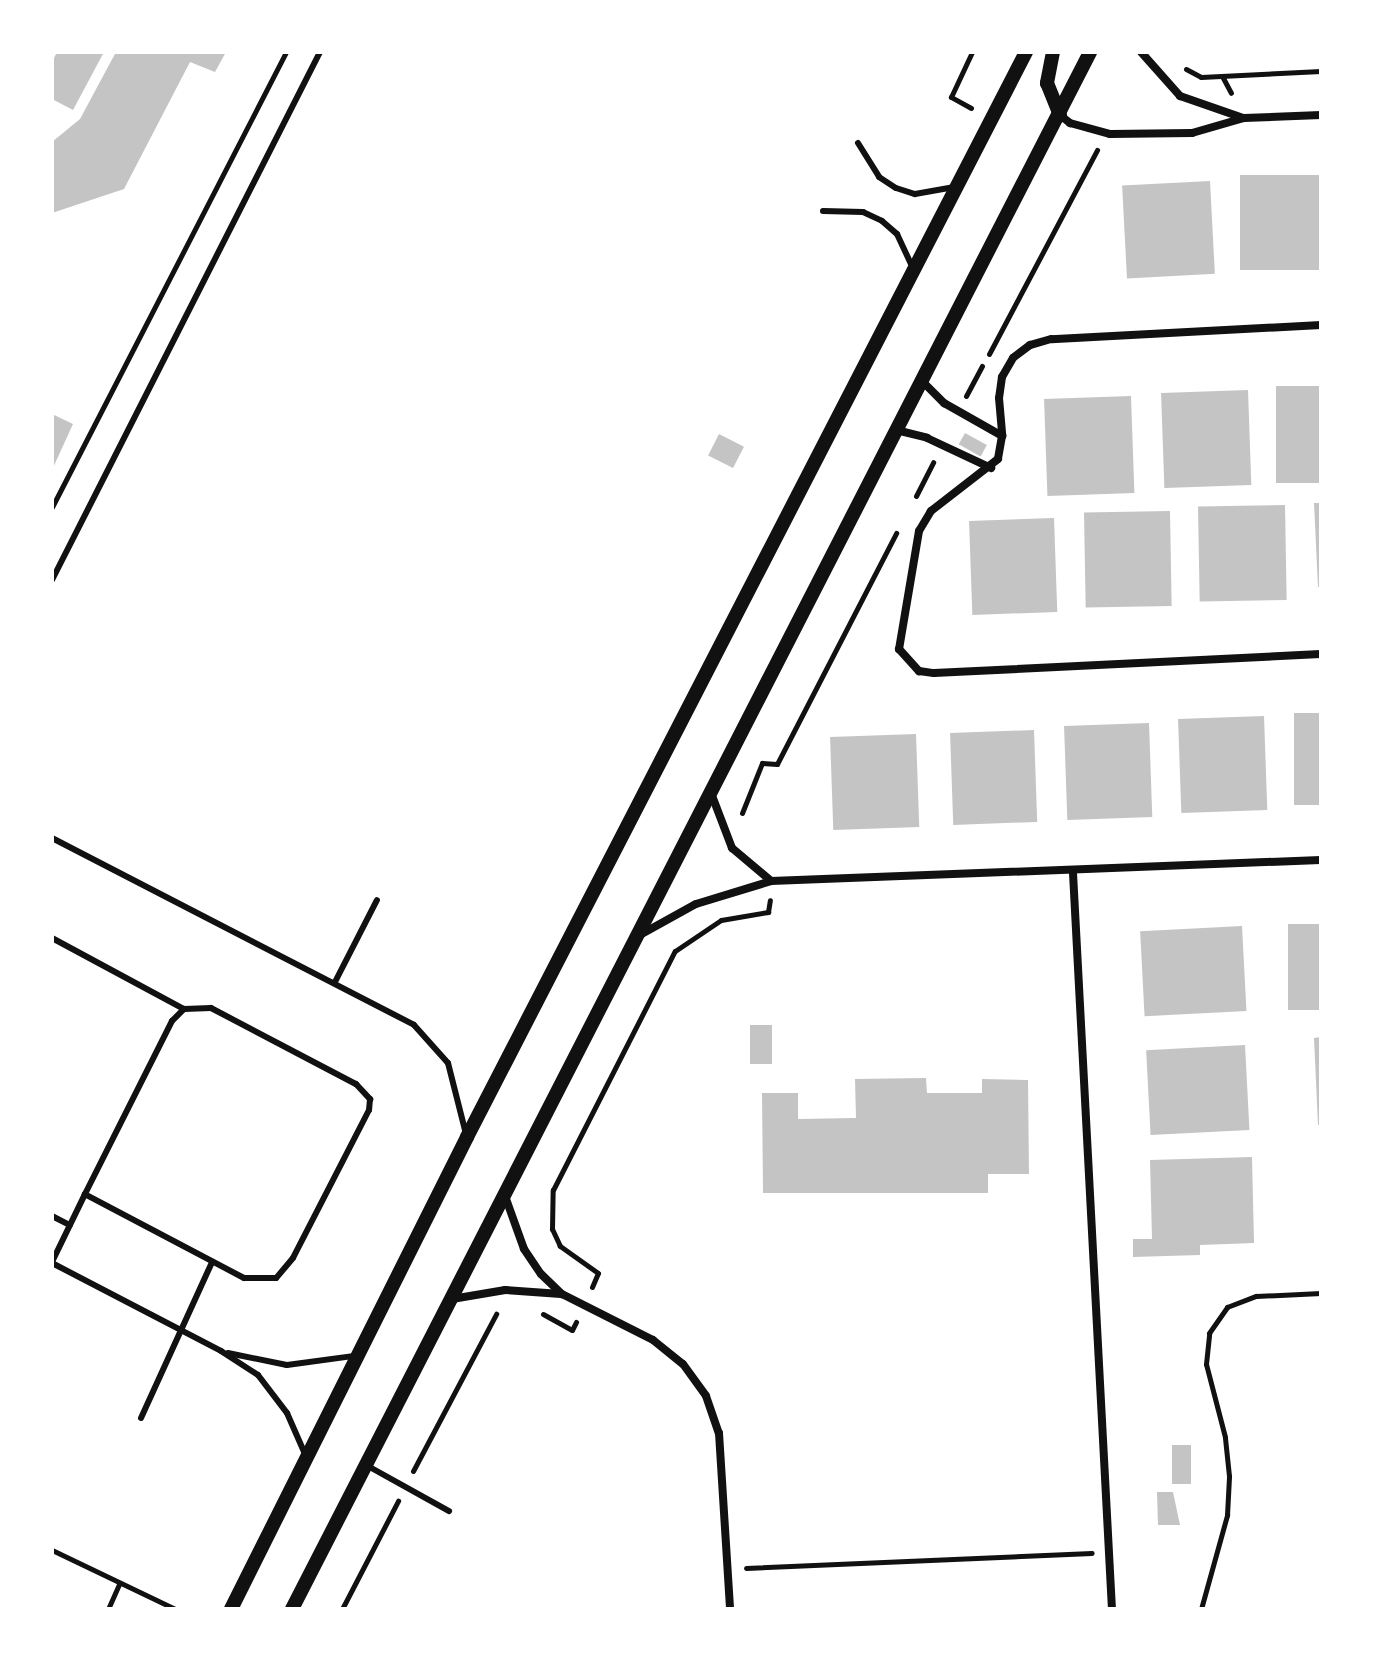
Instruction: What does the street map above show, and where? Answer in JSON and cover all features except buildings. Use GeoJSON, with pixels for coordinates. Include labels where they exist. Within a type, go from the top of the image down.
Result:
{"type":"FeatureCollection","features":[{"type":"Feature","properties":{"kind":"street"},"geometry":{"type":"LineString","coordinates":[[231,1609],[467,1137],[1026,52]]}},
{"type":"Feature","properties":{"kind":"street"},"geometry":{"type":"LineString","coordinates":[[1053,52],[1047,83],[1060,115],[1089,131],[1110,134],[1192,133],[1244,118],[1321,115]]}},
{"type":"Feature","properties":{"kind":"street"},"geometry":{"type":"LineString","coordinates":[[292,1609],[1090,52]]}},
{"type":"Feature","properties":{"kind":"street"},"geometry":{"type":"LineString","coordinates":[[1141,52],[1180,96],[1244,118]]}},
{"type":"Feature","properties":{"kind":"street"},"geometry":{"type":"LineString","coordinates":[[1321,325],[1051,339],[1030,345],[1013,358],[1002,377],[1002,436],[991,468],[949,495],[919,531],[899,649],[919,671],[1321,654]]}},
{"type":"Feature","properties":{"kind":"street"},"geometry":{"type":"LineString","coordinates":[[921,380],[958,411],[1002,436]]}},
{"type":"Feature","properties":{"kind":"street"},"geometry":{"type":"LineString","coordinates":[[896,430],[942,444],[991,468]]}},
{"type":"Feature","properties":{"kind":"street"},"geometry":{"type":"LineString","coordinates":[[710,789],[732,848],[771,881]]}},
{"type":"Feature","properties":{"kind":"street"},"geometry":{"type":"LineString","coordinates":[[634,939],[696,904],[771,881],[1073,873],[1321,860]]}},
{"type":"Feature","properties":{"kind":"street"},"geometry":{"type":"LineString","coordinates":[[1073,873],[1112,1609]]}},
{"type":"Feature","properties":{"kind":"street"},"geometry":{"type":"LineString","coordinates":[[504,1193],[524,1249],[562,1294]]}},
{"type":"Feature","properties":{"kind":"street"},"geometry":{"type":"LineString","coordinates":[[448,1300],[505,1290],[562,1294],[653,1340],[683,1364],[706,1396],[719,1433],[730,1609]]}},
{"type":"Feature","properties":{"kind":"lane"},"geometry":{"type":"LineString","coordinates":[[52,580],[320,52]]}},
{"type":"Feature","properties":{"kind":"lane"},"geometry":{"type":"LineString","coordinates":[[858,143],[879,177],[896,188],[935,194],[954,187]]}},
{"type":"Feature","properties":{"kind":"lane"},"geometry":{"type":"LineString","coordinates":[[823,211],[863,212],[882,221],[897,234],[913,271]]}},
{"type":"Feature","properties":{"kind":"lane"},"geometry":{"type":"LineString","coordinates":[[52,838],[394,1013],[433,1042],[458,1087],[467,1137]]}},
{"type":"Feature","properties":{"kind":"lane"},"geometry":{"type":"LineString","coordinates":[[335,982],[377,900]]}},
{"type":"Feature","properties":{"kind":"lane"},"geometry":{"type":"LineString","coordinates":[[52,938],[184,1009],[211,1008],[356,1084],[370,1099],[369,1110],[285,1270],[260,1281],[212,1262],[85,1194]]}},
{"type":"Feature","properties":{"kind":"lane"},"geometry":{"type":"LineString","coordinates":[[184,1009],[172,1021],[52,1263],[221,1351],[274,1393],[306,1458]]}},
{"type":"Feature","properties":{"kind":"lane"},"geometry":{"type":"LineString","coordinates":[[52,1216],[70,1225]]}},
{"type":"Feature","properties":{"kind":"lane"},"geometry":{"type":"LineString","coordinates":[[141,1418],[212,1262]]}},
{"type":"Feature","properties":{"kind":"lane"},"geometry":{"type":"LineString","coordinates":[[221,1351],[287,1365],[359,1354]]}},
{"type":"Feature","properties":{"kind":"lane"},"geometry":{"type":"LineString","coordinates":[[366,1465],[449,1511]]}},
{"type":"Feature","properties":{"kind":"path"},"geometry":{"type":"LineString","coordinates":[[52,507],[286,52]]}},
{"type":"Feature","properties":{"kind":"path"},"geometry":{"type":"LineString","coordinates":[[1177,62],[1201,77],[1321,71]]}},
{"type":"Feature","properties":{"kind":"path"},"geometry":{"type":"LineString","coordinates":[[958,411],[1097,150],[1112,149]]}},
{"type":"Feature","properties":{"kind":"path"},"geometry":{"type":"LineString","coordinates":[[914,500],[942,444]]}},
{"type":"Feature","properties":{"kind":"path"},"geometry":{"type":"LineString","coordinates":[[743,824],[744,800],[762,763],[777,764],[899,528]]}},
{"type":"Feature","properties":{"kind":"path"},"geometry":{"type":"LineString","coordinates":[[536,1310],[572,1330],[598,1273],[560,1246],[551,1219],[553,1190],[664,966],[704,927],[768,912],[771,881]]}},
{"type":"Feature","properties":{"kind":"path"},"geometry":{"type":"LineString","coordinates":[[1201,1609],[1227,1515],[1229,1476],[1225,1437],[1206,1364],[1209,1333],[1227,1307],[1256,1296],[1321,1293]]}},
{"type":"Feature","properties":{"kind":"path"},"geometry":{"type":"LineString","coordinates":[[342,1609],[492,1315],[502,1310]]}},
{"type":"Feature","properties":{"kind":"path"},"geometry":{"type":"LineString","coordinates":[[52,1550],[175,1609]]}},
{"type":"Feature","properties":{"kind":"path"},"geometry":{"type":"LineString","coordinates":[[728,1569],[1109,1552]]}},
{"type":"Feature","properties":{"kind":"path"},"geometry":{"type":"LineString","coordinates":[[108,1609],[119,1584]]}}]}
